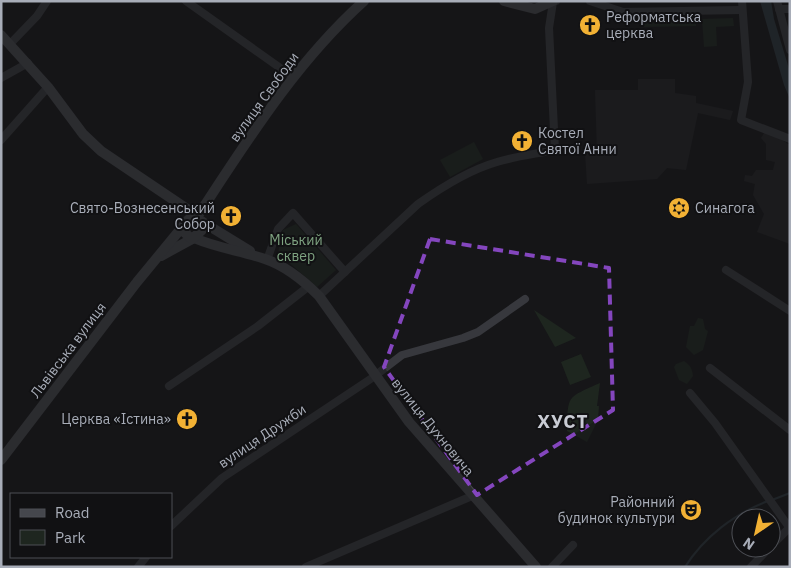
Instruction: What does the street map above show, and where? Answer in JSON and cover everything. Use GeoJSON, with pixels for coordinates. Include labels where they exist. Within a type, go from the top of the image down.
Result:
{"type":"FeatureCollection","features":[{"type":"Feature","properties":{"kind":"main road","name":"вулиця Свободи"},"geometry":{"type":"LineString","coordinates":[[197,218],[293,77],[338,25],[364,1]]}},
{"type":"Feature","properties":{"kind":"main road"},"geometry":{"type":"LineString","coordinates":[[504,1],[535,9],[554,2]]}},
{"type":"Feature","properties":{"kind":"main road"},"geometry":{"type":"LineString","coordinates":[[1,35],[48,87],[83,134],[101,150],[190,211],[197,218],[264,259]]}},
{"type":"Feature","properties":{"kind":"main road"},"geometry":{"type":"LineString","coordinates":[[193,238],[202,230],[197,218]]}},
{"type":"Feature","properties":{"kind":"main road","name":"Львівська вулиця"},"geometry":{"type":"LineString","coordinates":[[1,460],[137,282],[186,225],[197,218]]}},
{"type":"Feature","properties":{"kind":"main road"},"geometry":{"type":"LineString","coordinates":[[186,225],[185,233],[193,238],[264,259]]}},
{"type":"Feature","properties":{"kind":"main road","name":"Львівська вулиця"},"geometry":{"type":"LineString","coordinates":[[158,258],[193,238]]}},
{"type":"Feature","properties":{"kind":"main road","name":"вулиця Духновича"},"geometry":{"type":"LineString","coordinates":[[264,259],[291,272],[319,296],[374,376],[416,431],[536,567]]}},
{"type":"Feature","properties":{"kind":"street"},"geometry":{"type":"LineString","coordinates":[[10,44],[37,16],[47,1]]}},
{"type":"Feature","properties":{"kind":"street"},"geometry":{"type":"LineString","coordinates":[[186,1],[293,77]]}},
{"type":"Feature","properties":{"kind":"street"},"geometry":{"type":"LineString","coordinates":[[590,1],[623,12],[741,10]]}},
{"type":"Feature","properties":{"kind":"street"},"geometry":{"type":"LineString","coordinates":[[742,1],[741,10],[748,82],[741,120],[790,139]]}},
{"type":"Feature","properties":{"kind":"street"},"geometry":{"type":"LineString","coordinates":[[319,296],[418,204],[452,182],[497,162],[555,150],[549,28],[554,2]]}},
{"type":"Feature","properties":{"kind":"street"},"geometry":{"type":"LineString","coordinates":[[778,5],[790,9]]}},
{"type":"Feature","properties":{"kind":"street"},"geometry":{"type":"LineString","coordinates":[[778,5],[790,50]]}},
{"type":"Feature","properties":{"kind":"street"},"geometry":{"type":"LineString","coordinates":[[1,78],[28,63]]}},
{"type":"Feature","properties":{"kind":"street"},"geometry":{"type":"LineString","coordinates":[[1,140],[48,87]]}},
{"type":"Feature","properties":{"kind":"street"},"geometry":{"type":"LineString","coordinates":[[264,259],[278,229],[293,213],[345,272]]}},
{"type":"Feature","properties":{"kind":"street"},"geometry":{"type":"LineString","coordinates":[[726,270],[790,311]]}},
{"type":"Feature","properties":{"kind":"street"},"geometry":{"type":"LineString","coordinates":[[169,386],[258,326],[308,286]]}},
{"type":"Feature","properties":{"kind":"street","name":"вулиця Дружби"},"geometry":{"type":"LineString","coordinates":[[172,525],[222,478],[374,376],[402,355],[478,332],[525,299]]}},
{"type":"Feature","properties":{"kind":"street"},"geometry":{"type":"LineString","coordinates":[[710,368],[790,430]]}},
{"type":"Feature","properties":{"kind":"street"},"geometry":{"type":"LineString","coordinates":[[690,393],[715,423],[789,527]]}},
{"type":"Feature","properties":{"kind":"street"},"geometry":{"type":"LineString","coordinates":[[306,567],[472,496]]}},
{"type":"Feature","properties":{"kind":"street"},"geometry":{"type":"LineString","coordinates":[[552,567],[573,544]]}},
{"type":"Feature","properties":{"kind":"highlighted area"},"geometry":{"type":"Polygon","coordinates":[[[430,239],[609,268],[613,410],[477,495],[384,367],[430,239]]]}},
{"type":"Feature","properties":{"kind":"shaded area"},"geometry":{"type":"Polygon","coordinates":[[[760,1],[771,1],[774,19],[790,72],[790,99],[784,85],[760,1]]]}},
{"type":"Feature","properties":{"kind":"shaded area"},"geometry":{"type":"Polygon","coordinates":[[[638,79],[675,79],[675,93],[696,96],[696,103],[733,111],[730,120],[698,113],[686,170],[667,168],[657,179],[587,184],[585,152],[597,152],[595,90],[638,90],[638,79]]]}},
{"type":"Feature","properties":{"kind":"shaded area"},"geometry":{"type":"Polygon","coordinates":[[[766,130],[790,145],[790,244],[757,232],[764,214],[753,195],[755,184],[744,181],[745,175],[752,176],[756,170],[773,170],[775,162],[766,160],[766,144],[761,138],[766,130]]]}},
{"type":"Feature","properties":{"kind":"green space"},"geometry":{"type":"Polygon","coordinates":[[[733,18],[734,26],[716,27],[717,46],[704,47],[702,19],[733,18]]]}},
{"type":"Feature","properties":{"kind":"green space"},"geometry":{"type":"Polygon","coordinates":[[[696,19],[696,26],[644,27],[644,20],[696,19]]]}},
{"type":"Feature","properties":{"kind":"green space"},"geometry":{"type":"Polygon","coordinates":[[[474,142],[483,159],[450,177],[440,160],[474,142]]]}},
{"type":"Feature","properties":{"kind":"green space","name":"Міський сквер"},"geometry":{"type":"Polygon","coordinates":[[[296,224],[336,270],[317,287],[278,253],[283,230],[296,224]]]}},
{"type":"Feature","properties":{"kind":"green space"},"geometry":{"type":"Polygon","coordinates":[[[534,310],[576,338],[555,347],[534,310]]]}},
{"type":"Feature","properties":{"kind":"green space"},"geometry":{"type":"Polygon","coordinates":[[[698,318],[703,319],[705,329],[708,331],[703,350],[694,355],[686,347],[690,326],[694,326],[698,318]]]}},
{"type":"Feature","properties":{"kind":"green space"},"geometry":{"type":"Polygon","coordinates":[[[581,354],[591,377],[570,385],[561,362],[581,354]]]}},
{"type":"Feature","properties":{"kind":"green space"},"geometry":{"type":"Polygon","coordinates":[[[684,361],[690,367],[693,376],[687,384],[679,380],[674,367],[676,364],[684,361]]]}},
{"type":"Feature","properties":{"kind":"green space"},"geometry":{"type":"Polygon","coordinates":[[[600,383],[597,406],[599,406],[598,420],[587,442],[567,431],[569,404],[575,395],[600,383]]]}},
{"type":"Feature","properties":{"kind":"waterway"},"geometry":{"type":"LineString","coordinates":[[772,500],[790,493]]}},
{"type":"Feature","properties":{"kind":"waterway"},"geometry":{"type":"LineString","coordinates":[[685,567],[701,546],[721,528],[755,506],[768,501]]}},
{"type":"Feature","properties":{"kind":"place","name":"Реформатська церква"},"geometry":{"type":"Point","coordinates":[590,25]}},
{"type":"Feature","properties":{"kind":"place","name":"Костел Святої Анни"},"geometry":{"type":"Point","coordinates":[522,141]}},
{"type":"Feature","properties":{"kind":"place","name":"Синагога"},"geometry":{"type":"Point","coordinates":[679,208]}},
{"type":"Feature","properties":{"kind":"place","name":"Свято-Вознесенський Собор"},"geometry":{"type":"Point","coordinates":[231,216]}},
{"type":"Feature","properties":{"kind":"place","name":"Церква «Істина»"},"geometry":{"type":"Point","coordinates":[187,419]}},
{"type":"Feature","properties":{"kind":"place","name":"Районний будинок культури"},"geometry":{"type":"Point","coordinates":[691,510]}},
{"type":"Feature","properties":{"kind":"district","name":"ХУСТ"},"geometry":{"type":"Point","coordinates":[563,421]}}]}
